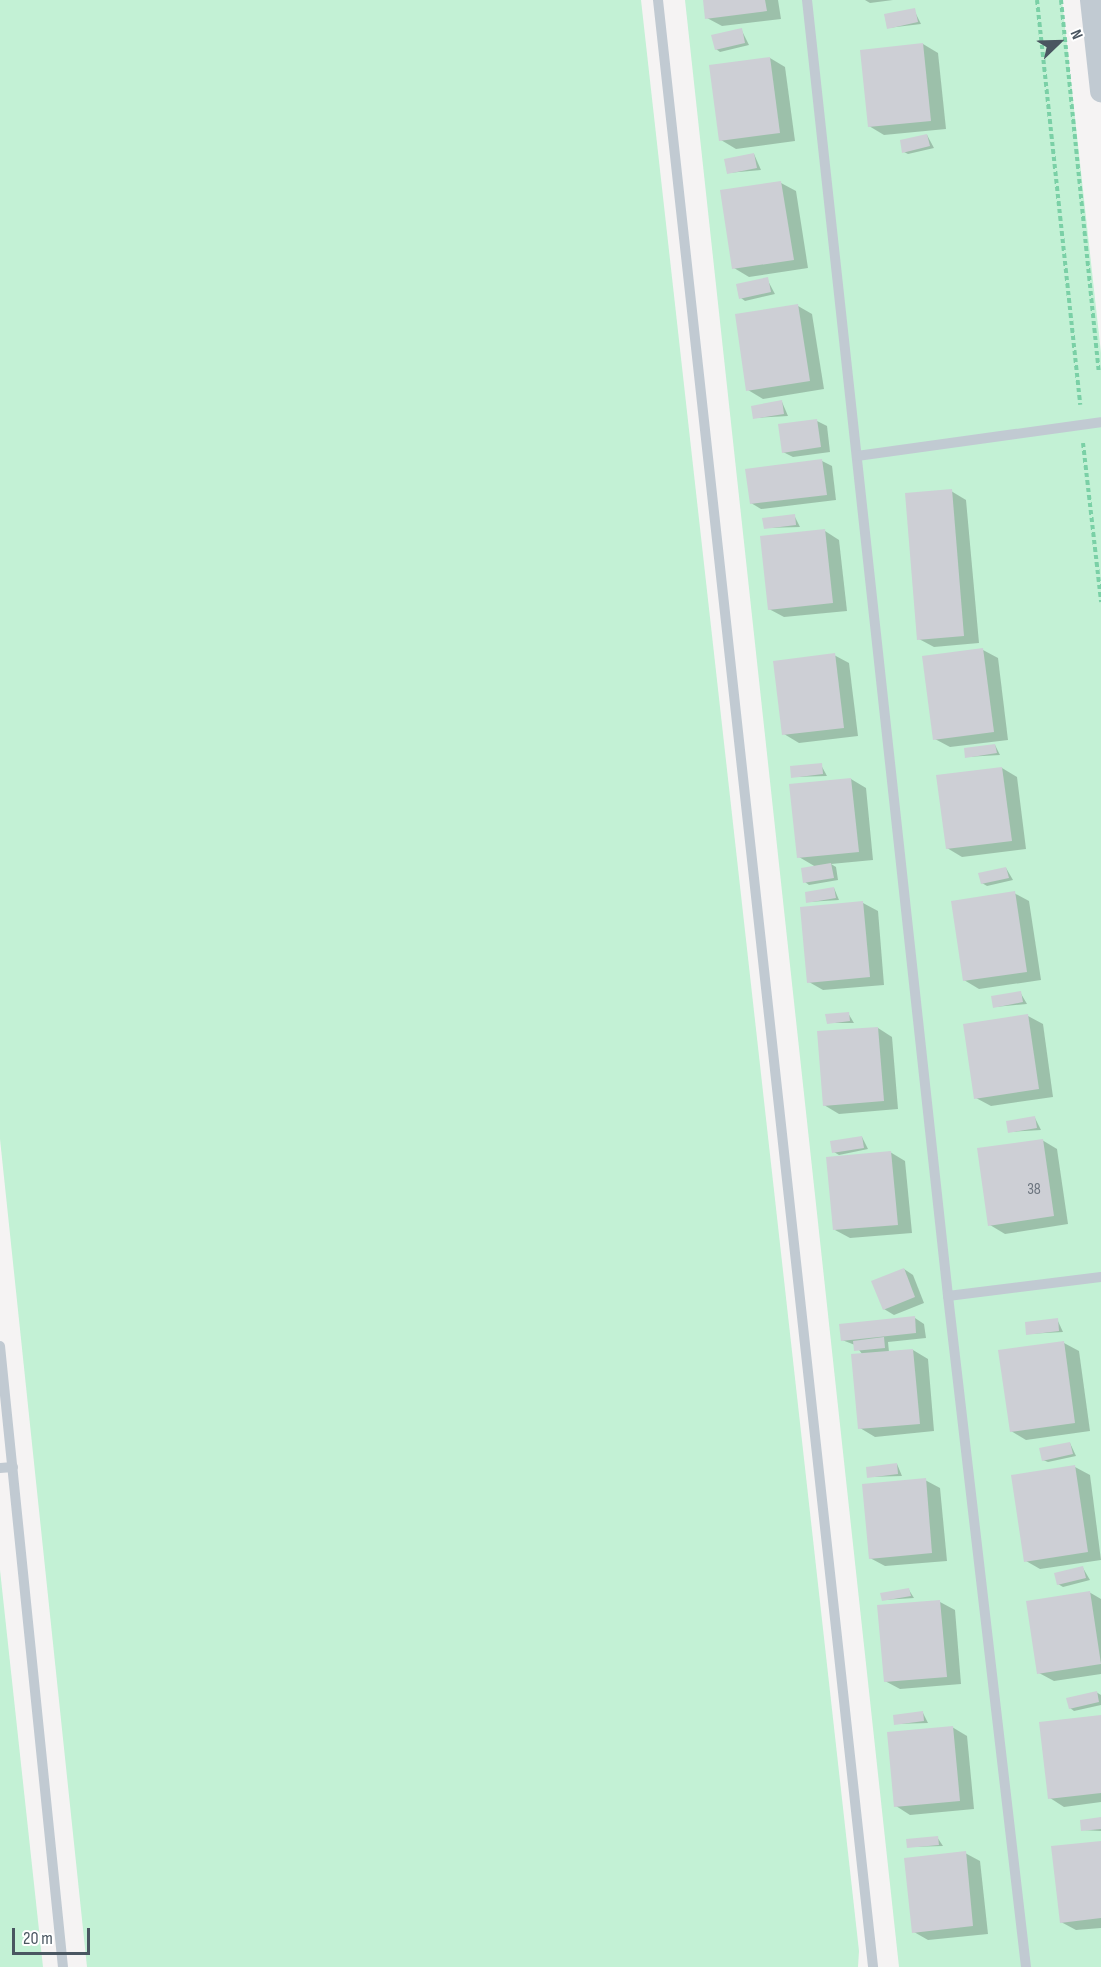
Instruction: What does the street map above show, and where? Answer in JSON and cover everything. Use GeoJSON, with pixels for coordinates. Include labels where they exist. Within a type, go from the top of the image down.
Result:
{"type":"FeatureCollection","features":[{"type":"Feature","properties":{"kind":"street"},"geometry":{"type":"LineString","coordinates":[[1091,0],[1101,91]]}},
{"type":"Feature","properties":{"kind":"lane"},"geometry":{"type":"LineString","coordinates":[[658,0],[873,1967]]}},
{"type":"Feature","properties":{"kind":"lane"},"geometry":{"type":"LineString","coordinates":[[807,0],[948,1296],[1026,1967]]}},
{"type":"Feature","properties":{"kind":"lane"},"geometry":{"type":"LineString","coordinates":[[857,456],[1101,422]]}},
{"type":"Feature","properties":{"kind":"lane"},"geometry":{"type":"LineString","coordinates":[[948,1296],[1101,1277]]}},
{"type":"Feature","properties":{"kind":"lane"},"geometry":{"type":"LineString","coordinates":[[0,1346],[63,1967]]}},
{"type":"Feature","properties":{"kind":"lane"},"geometry":{"type":"LineString","coordinates":[[0,1468],[13,1467]]}},
{"type":"Feature","properties":{"kind":"path"},"geometry":{"type":"LineString","coordinates":[[1037,0],[1080,405]]}},
{"type":"Feature","properties":{"kind":"path"},"geometry":{"type":"LineString","coordinates":[[1061,0],[1099,371]]}},
{"type":"Feature","properties":{"kind":"path"},"geometry":{"type":"LineString","coordinates":[[1082,436],[1101,602]]}},
{"type":"Feature","properties":{"kind":"green space"},"geometry":{"type":"Polygon","coordinates":[[[0,0],[641,0],[859,1951],[858,1967],[87,1967],[0,1139],[0,0]]]}},
{"type":"Feature","properties":{"kind":"green space"},"geometry":{"type":"Polygon","coordinates":[[[685,0],[1062,0],[1101,353],[1101,1967],[899,1967],[685,0]]]}},
{"type":"Feature","properties":{"kind":"green space"},"geometry":{"type":"Polygon","coordinates":[[[0,1570],[43,1967],[0,1967],[0,1570]]]}},
{"type":"Feature","properties":{"kind":"building"},"geometry":{"type":"Polygon","coordinates":[[[703,0],[765,0],[767,11],[705,19],[703,0]]]}},
{"type":"Feature","properties":{"kind":"building"},"geometry":{"type":"Polygon","coordinates":[[[915,8],[918,22],[887,29],[884,14],[915,8]]]}},
{"type":"Feature","properties":{"kind":"building"},"geometry":{"type":"Polygon","coordinates":[[[742,28],[745,43],[715,50],[711,35],[742,28]]]}},
{"type":"Feature","properties":{"kind":"building"},"geometry":{"type":"Polygon","coordinates":[[[923,43],[931,121],[868,127],[860,50],[923,43]]]}},
{"type":"Feature","properties":{"kind":"building"},"geometry":{"type":"Polygon","coordinates":[[[770,57],[780,133],[719,141],[709,65],[770,57]]]}},
{"type":"Feature","properties":{"kind":"building"},"geometry":{"type":"Polygon","coordinates":[[[927,134],[930,146],[902,153],[900,140],[927,134]]]}},
{"type":"Feature","properties":{"kind":"building"},"geometry":{"type":"Polygon","coordinates":[[[754,153],[757,168],[727,174],[724,159],[754,153]]]}},
{"type":"Feature","properties":{"kind":"building"},"geometry":{"type":"Polygon","coordinates":[[[781,181],[794,260],[732,269],[720,190],[781,181]]]}},
{"type":"Feature","properties":{"kind":"building"},"geometry":{"type":"Polygon","coordinates":[[[768,277],[771,292],[739,299],[736,284],[768,277]]]}},
{"type":"Feature","properties":{"kind":"building"},"geometry":{"type":"Polygon","coordinates":[[[798,304],[810,381],[746,391],[735,314],[798,304]]]}},
{"type":"Feature","properties":{"kind":"building"},"geometry":{"type":"Polygon","coordinates":[[[782,400],[784,414],[753,419],[751,406],[782,400]]]}},
{"type":"Feature","properties":{"kind":"building"},"geometry":{"type":"Polygon","coordinates":[[[817,419],[821,447],[782,453],[778,424],[817,419]]]}},
{"type":"Feature","properties":{"kind":"building"},"geometry":{"type":"Polygon","coordinates":[[[822,459],[827,495],[750,504],[745,469],[822,459]]]}},
{"type":"Feature","properties":{"kind":"building"},"geometry":{"type":"Polygon","coordinates":[[[952,489],[964,636],[917,640],[905,493],[952,489]]]}},
{"type":"Feature","properties":{"kind":"building"},"geometry":{"type":"Polygon","coordinates":[[[795,514],[796,525],[764,529],[762,518],[795,514]]]}},
{"type":"Feature","properties":{"kind":"building"},"geometry":{"type":"Polygon","coordinates":[[[825,529],[833,603],[768,610],[760,536],[825,529]]]}},
{"type":"Feature","properties":{"kind":"building"},"geometry":{"type":"Polygon","coordinates":[[[983,648],[994,732],[933,740],[922,656],[983,648]]]}},
{"type":"Feature","properties":{"kind":"building"},"geometry":{"type":"Polygon","coordinates":[[[835,653],[844,728],[782,735],[773,661],[835,653]]]}},
{"type":"Feature","properties":{"kind":"building"},"geometry":{"type":"Polygon","coordinates":[[[995,744],[997,753],[965,758],[964,748],[995,744]]]}},
{"type":"Feature","properties":{"kind":"building"},"geometry":{"type":"Polygon","coordinates":[[[822,763],[823,774],[791,778],[790,766],[822,763]]]}},
{"type":"Feature","properties":{"kind":"building"},"geometry":{"type":"Polygon","coordinates":[[[1002,767],[1012,841],[946,849],[936,775],[1002,767]]]}},
{"type":"Feature","properties":{"kind":"building"},"geometry":{"type":"Polygon","coordinates":[[[851,778],[859,852],[797,858],[789,784],[851,778]]]}},
{"type":"Feature","properties":{"kind":"building"},"geometry":{"type":"Polygon","coordinates":[[[831,863],[834,878],[803,883],[801,868],[831,863]]]}},
{"type":"Feature","properties":{"kind":"building"},"geometry":{"type":"Polygon","coordinates":[[[1006,867],[1009,878],[981,884],[978,873],[1006,867]]]}},
{"type":"Feature","properties":{"kind":"building"},"geometry":{"type":"Polygon","coordinates":[[[834,887],[836,898],[806,903],[805,892],[834,887]]]}},
{"type":"Feature","properties":{"kind":"building"},"geometry":{"type":"Polygon","coordinates":[[[1015,891],[1027,972],[963,981],[951,901],[1015,891]]]}},
{"type":"Feature","properties":{"kind":"building"},"geometry":{"type":"Polygon","coordinates":[[[863,901],[870,977],[807,983],[800,907],[863,901]]]}},
{"type":"Feature","properties":{"kind":"building"},"geometry":{"type":"Polygon","coordinates":[[[1021,991],[1023,1002],[993,1008],[991,996],[1021,991]]]}},
{"type":"Feature","properties":{"kind":"building"},"geometry":{"type":"Polygon","coordinates":[[[849,1012],[850,1021],[827,1024],[825,1014],[849,1012]]]}},
{"type":"Feature","properties":{"kind":"building"},"geometry":{"type":"Polygon","coordinates":[[[1028,1014],[1039,1089],[974,1099],[963,1024],[1028,1014]]]}},
{"type":"Feature","properties":{"kind":"building"},"geometry":{"type":"Polygon","coordinates":[[[878,1027],[884,1101],[823,1106],[817,1031],[878,1027]]]}},
{"type":"Feature","properties":{"kind":"building"},"geometry":{"type":"Polygon","coordinates":[[[1035,1116],[1037,1128],[1008,1133],[1006,1121],[1035,1116]]]}},
{"type":"Feature","properties":{"kind":"building"},"geometry":{"type":"Polygon","coordinates":[[[862,1136],[864,1148],[832,1153],[830,1141],[862,1136]]]}},
{"type":"Feature","properties":{"kind":"building"},"geometry":{"type":"Polygon","coordinates":[[[1043,1139],[1054,1216],[988,1226],[977,1148],[1043,1139]]]}},
{"type":"Feature","properties":{"kind":"building"},"geometry":{"type":"Polygon","coordinates":[[[891,1151],[898,1225],[833,1230],[826,1157],[891,1151]]]}},
{"type":"Feature","properties":{"kind":"building"},"geometry":{"type":"Polygon","coordinates":[[[904,1268],[915,1297],[883,1310],[871,1281],[904,1268]]]}},
{"type":"Feature","properties":{"kind":"building"},"geometry":{"type":"Polygon","coordinates":[[[915,1316],[916,1333],[841,1341],[839,1324],[915,1316]]]}},
{"type":"Feature","properties":{"kind":"building"},"geometry":{"type":"Polygon","coordinates":[[[1058,1318],[1059,1331],[1026,1335],[1025,1322],[1058,1318]]]}},
{"type":"Feature","properties":{"kind":"building"},"geometry":{"type":"Polygon","coordinates":[[[884,1337],[885,1348],[854,1351],[853,1341],[884,1337]]]}},
{"type":"Feature","properties":{"kind":"building"},"geometry":{"type":"Polygon","coordinates":[[[1064,1341],[1075,1423],[1010,1432],[998,1350],[1064,1341]]]}},
{"type":"Feature","properties":{"kind":"building"},"geometry":{"type":"Polygon","coordinates":[[[913,1349],[920,1424],[858,1429],[851,1354],[913,1349]]]}},
{"type":"Feature","properties":{"kind":"building"},"geometry":{"type":"Polygon","coordinates":[[[1070,1442],[1073,1454],[1042,1461],[1039,1448],[1070,1442]]]}},
{"type":"Feature","properties":{"kind":"building"},"geometry":{"type":"Polygon","coordinates":[[[897,1463],[898,1474],[867,1478],[866,1467],[897,1463]]]}},
{"type":"Feature","properties":{"kind":"building"},"geometry":{"type":"Polygon","coordinates":[[[1075,1465],[1088,1552],[1024,1562],[1011,1475],[1075,1465]]]}},
{"type":"Feature","properties":{"kind":"building"},"geometry":{"type":"Polygon","coordinates":[[[926,1478],[932,1553],[869,1559],[862,1484],[926,1478]]]}},
{"type":"Feature","properties":{"kind":"building"},"geometry":{"type":"Polygon","coordinates":[[[1083,1566],[1086,1578],[1057,1585],[1054,1573],[1083,1566]]]}},
{"type":"Feature","properties":{"kind":"building"},"geometry":{"type":"Polygon","coordinates":[[[909,1588],[911,1596],[882,1601],[880,1593],[909,1588]]]}},
{"type":"Feature","properties":{"kind":"building"},"geometry":{"type":"Polygon","coordinates":[[[1090,1591],[1101,1664],[1037,1674],[1026,1601],[1090,1591]]]}},
{"type":"Feature","properties":{"kind":"building"},"geometry":{"type":"Polygon","coordinates":[[[940,1600],[947,1677],[884,1682],[877,1605],[940,1600]]]}},
{"type":"Feature","properties":{"kind":"building"},"geometry":{"type":"Polygon","coordinates":[[[1097,1691],[1099,1702],[1069,1709],[1066,1698],[1097,1691]]]}},
{"type":"Feature","properties":{"kind":"building"},"geometry":{"type":"Polygon","coordinates":[[[923,1711],[924,1721],[894,1725],[893,1715],[923,1711]]]}},
{"type":"Feature","properties":{"kind":"building"},"geometry":{"type":"Polygon","coordinates":[[[1101,1715],[1101,1793],[1048,1799],[1039,1722],[1101,1715]]]}},
{"type":"Feature","properties":{"kind":"building"},"geometry":{"type":"Polygon","coordinates":[[[953,1726],[960,1801],[894,1807],[887,1732],[953,1726]]]}},
{"type":"Feature","properties":{"kind":"building"},"geometry":{"type":"Polygon","coordinates":[[[1101,1817],[1101,1829],[1081,1831],[1080,1820],[1101,1817]]]}},
{"type":"Feature","properties":{"kind":"building"},"geometry":{"type":"Polygon","coordinates":[[[938,1836],[939,1845],[907,1848],[906,1839],[938,1836]]]}},
{"type":"Feature","properties":{"kind":"building"},"geometry":{"type":"Polygon","coordinates":[[[1101,1841],[1101,1918],[1060,1923],[1051,1846],[1101,1841]]]}},
{"type":"Feature","properties":{"kind":"building"},"geometry":{"type":"Polygon","coordinates":[[[966,1851],[973,1926],[912,1933],[904,1858],[966,1851]]]}}]}
